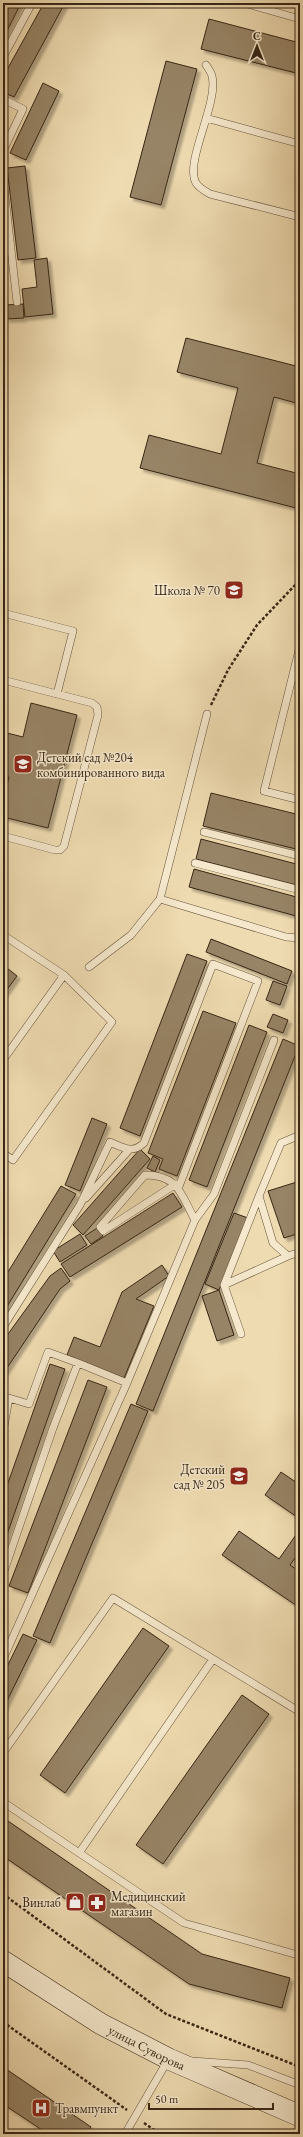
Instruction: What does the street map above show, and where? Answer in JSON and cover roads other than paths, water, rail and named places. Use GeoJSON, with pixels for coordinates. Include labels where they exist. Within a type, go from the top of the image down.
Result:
{"type":"FeatureCollection","features":[{"type":"Feature","properties":{"kind":"main road","name":"улица Суворова"},"geometry":{"type":"LineString","coordinates":[[3,1961],[101,2024],[169,2059],[300,2116]]}},
{"type":"Feature","properties":{"kind":"lane"},"geometry":{"type":"LineString","coordinates":[[3,57],[32,3]]}},
{"type":"Feature","properties":{"kind":"lane"},"geometry":{"type":"LineString","coordinates":[[244,3],[300,19]]}},
{"type":"Feature","properties":{"kind":"lane"},"geometry":{"type":"LineString","coordinates":[[206,65],[212,76],[212,92],[194,167],[196,182],[202,190],[210,194],[300,217]]}},
{"type":"Feature","properties":{"kind":"lane"},"geometry":{"type":"LineString","coordinates":[[3,99],[23,109],[3,151]]}},
{"type":"Feature","properties":{"kind":"lane"},"geometry":{"type":"LineString","coordinates":[[206,118],[300,144]]}},
{"type":"Feature","properties":{"kind":"lane"},"geometry":{"type":"LineString","coordinates":[[3,178],[17,302]]}},
{"type":"Feature","properties":{"kind":"lane"},"geometry":{"type":"LineString","coordinates":[[3,614],[73,631],[57,694]]}},
{"type":"Feature","properties":{"kind":"lane"},"geometry":{"type":"LineString","coordinates":[[300,646],[264,791],[300,800]]}},
{"type":"Feature","properties":{"kind":"lane"},"geometry":{"type":"LineString","coordinates":[[3,680],[92,703],[97,708],[98,715],[64,846],[60,850],[55,850],[3,836]]}},
{"type":"Feature","properties":{"kind":"lane"},"geometry":{"type":"LineString","coordinates":[[89,967],[131,935],[160,899],[207,714]]}},
{"type":"Feature","properties":{"kind":"lane"},"geometry":{"type":"LineString","coordinates":[[204,832],[300,856]]}},
{"type":"Feature","properties":{"kind":"lane"},"geometry":{"type":"LineString","coordinates":[[195,863],[300,890]]}},
{"type":"Feature","properties":{"kind":"lane"},"geometry":{"type":"LineString","coordinates":[[160,899],[286,937],[300,938]]}},
{"type":"Feature","properties":{"kind":"lane"},"geometry":{"type":"LineString","coordinates":[[3,935],[64,975],[112,1022],[13,1160],[3,1153]]}},
{"type":"Feature","properties":{"kind":"lane"},"geometry":{"type":"LineString","coordinates":[[3,1327],[80,1205],[110,1142],[129,1150],[138,1149],[144,1143],[213,964],[258,981],[177,1186],[103,1231],[100,1227],[145,1176],[157,1176],[177,1186],[195,1220]]}},
{"type":"Feature","properties":{"kind":"lane"},"geometry":{"type":"LineString","coordinates":[[3,1060],[64,975]]}},
{"type":"Feature","properties":{"kind":"lane"},"geometry":{"type":"LineString","coordinates":[[3,1659],[127,1384],[195,1220],[214,1194],[274,1040]]}},
{"type":"Feature","properties":{"kind":"lane"},"geometry":{"type":"LineString","coordinates":[[241,1334],[224,1284],[281,1143],[300,1135]]}},
{"type":"Feature","properties":{"kind":"lane"},"geometry":{"type":"LineString","coordinates":[[80,1205],[129,1150]]}},
{"type":"Feature","properties":{"kind":"lane"},"geometry":{"type":"LineString","coordinates":[[259,1196],[273,1242],[288,1256]]}},
{"type":"Feature","properties":{"kind":"lane"},"geometry":{"type":"LineString","coordinates":[[224,1284],[300,1252]]}},
{"type":"Feature","properties":{"kind":"lane"},"geometry":{"type":"LineString","coordinates":[[3,1432],[9,1398],[29,1404],[48,1352],[127,1384]]}},
{"type":"Feature","properties":{"kind":"lane"},"geometry":{"type":"LineString","coordinates":[[3,1574],[53,1428],[78,1363]]}},
{"type":"Feature","properties":{"kind":"lane"},"geometry":{"type":"LineString","coordinates":[[3,1753],[113,1598],[300,1712]]}},
{"type":"Feature","properties":{"kind":"lane"},"geometry":{"type":"LineString","coordinates":[[79,1853],[213,1659]]}},
{"type":"Feature","properties":{"kind":"lane"},"geometry":{"type":"LineString","coordinates":[[3,1802],[184,1923],[298,1954],[300,1946]]}},
{"type":"Feature","properties":{"kind":"lane"},"geometry":{"type":"LineString","coordinates":[[124,2134],[169,2059],[248,2065],[300,2085]]}},
{"type":"Feature","properties":{"kind":"place","name":"Школа № 70"},"geometry":{"type":"Point","coordinates":[234,590]}},
{"type":"Feature","properties":{"kind":"place","name":"Детский сад №204 комбинированного вида"},"geometry":{"type":"Point","coordinates":[23,764]}},
{"type":"Feature","properties":{"kind":"place","name":"Детский сад № 205"},"geometry":{"type":"Point","coordinates":[239,1476]}},
{"type":"Feature","properties":{"kind":"place","name":"Винлаб"},"geometry":{"type":"Point","coordinates":[75,1902]}},
{"type":"Feature","properties":{"kind":"place","name":"Медицинский магазин"},"geometry":{"type":"Point","coordinates":[97,1903]}},
{"type":"Feature","properties":{"kind":"place","name":"Травмпункт"},"geometry":{"type":"Point","coordinates":[41,2108]}}]}
